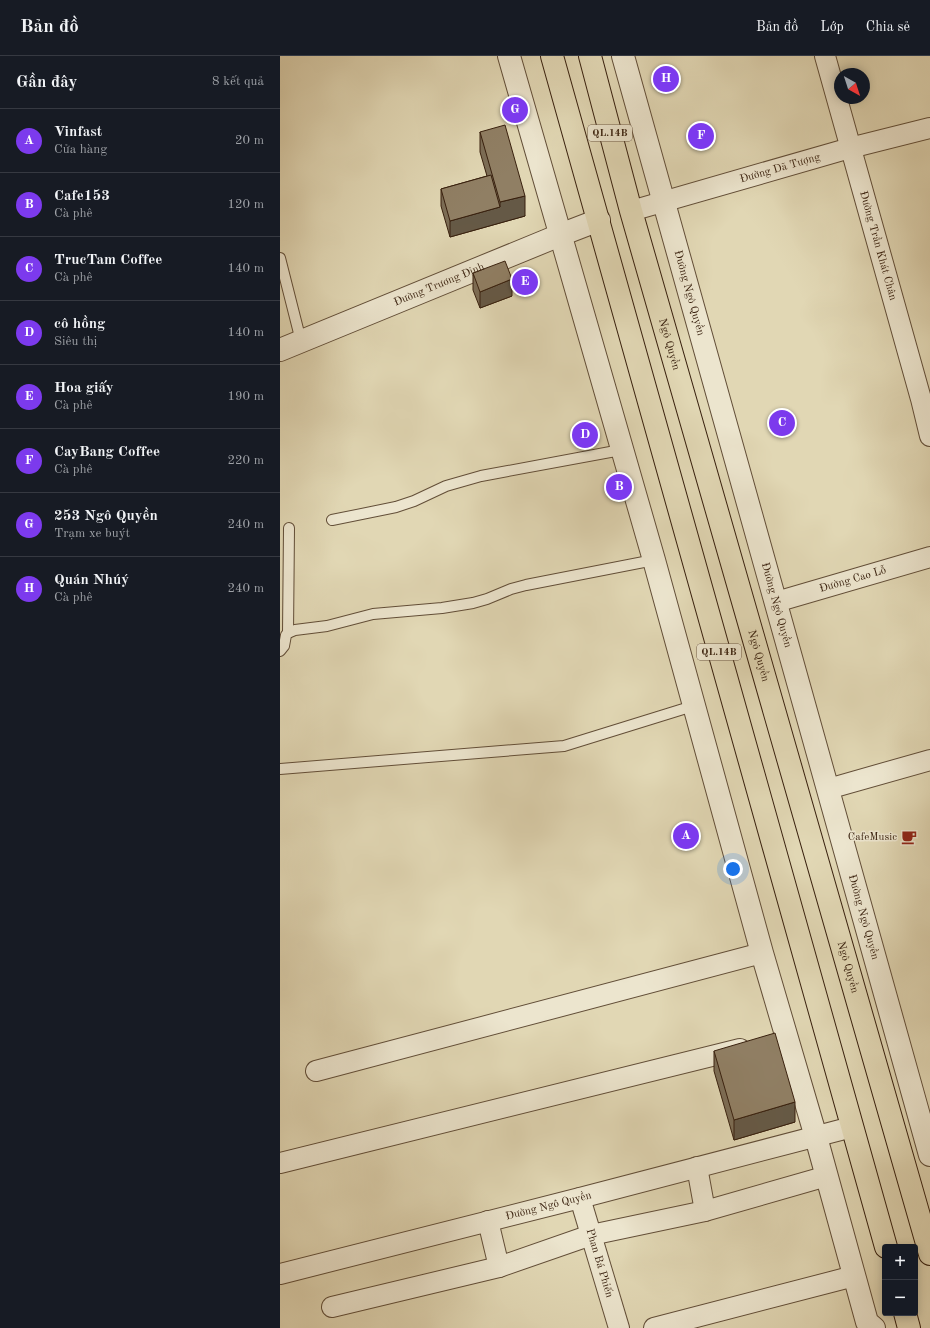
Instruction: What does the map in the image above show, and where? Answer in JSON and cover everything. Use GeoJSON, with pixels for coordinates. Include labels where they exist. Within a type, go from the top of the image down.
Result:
{"type":"FeatureCollection","features":[{"type":"Feature","properties":{"kind":"highway","name":"QL.14B"},"geometry":{"type":"LineString","coordinates":[[552,56],[885,1244]]}},
{"type":"Feature","properties":{"kind":"highway","name":"Ngô Quyền"},"geometry":{"type":"LineString","coordinates":[[590,56],[631,211],[930,1254]]}},
{"type":"Feature","properties":{"kind":"highway"},"geometry":{"type":"LineString","coordinates":[[906,1316],[909,1328]]}},
{"type":"Feature","properties":{"kind":"street"},"geometry":{"type":"LineString","coordinates":[[509,56],[621,450],[654,560],[762,953],[771,1041],[816,1137],[867,1322],[874,1328]]}},
{"type":"Feature","properties":{"kind":"street","name":"Đường Ngô Quyền"},"geometry":{"type":"LineString","coordinates":[[623,56],[930,1155]]}},
{"type":"Feature","properties":{"kind":"street","name":"Đường Trần Khát Chân"},"geometry":{"type":"LineString","coordinates":[[825,56],[850,148],[926,398],[930,436]]}},
{"type":"Feature","properties":{"kind":"street","name":"Đường Dã Tượng"},"geometry":{"type":"LineString","coordinates":[[631,211],[850,148],[930,128]]}},
{"type":"Feature","properties":{"kind":"street","name":"Đường Trương Định"},"geometry":{"type":"LineString","coordinates":[[280,350],[599,220]]}},
{"type":"Feature","properties":{"kind":"street","name":"Đường Cao Lỗ"},"geometry":{"type":"LineString","coordinates":[[776,602],[930,557]]}},
{"type":"Feature","properties":{"kind":"street"},"geometry":{"type":"LineString","coordinates":[[828,789],[930,760]]}},
{"type":"Feature","properties":{"kind":"street"},"geometry":{"type":"LineString","coordinates":[[316,1071],[762,953]]}},
{"type":"Feature","properties":{"kind":"street"},"geometry":{"type":"LineString","coordinates":[[280,1163],[771,1041]]}},
{"type":"Feature","properties":{"kind":"street","name":"Đường Ngô Quyền"},"geometry":{"type":"LineString","coordinates":[[280,1274],[852,1127]]}},
{"type":"Feature","properties":{"kind":"street"},"geometry":{"type":"LineString","coordinates":[[697,1167],[705,1211]]}},
{"type":"Feature","properties":{"kind":"street"},"geometry":{"type":"LineString","coordinates":[[332,1307],[499,1267],[591,1235],[705,1211],[827,1176]]}},
{"type":"Feature","properties":{"kind":"street","name":"Phan Bá Phiến"},"geometry":{"type":"LineString","coordinates":[[580,1198],[618,1328]]}},
{"type":"Feature","properties":{"kind":"street"},"geometry":{"type":"LineString","coordinates":[[488,1221],[499,1267]]}},
{"type":"Feature","properties":{"kind":"street"},"geometry":{"type":"LineString","coordinates":[[654,1328],[854,1276]]}},
{"type":"Feature","properties":{"kind":"lane"},"geometry":{"type":"LineString","coordinates":[[280,258],[301,341]]}},
{"type":"Feature","properties":{"kind":"lane"},"geometry":{"type":"LineString","coordinates":[[332,520],[396,507],[414,501],[446,486],[481,476],[621,450]]}},
{"type":"Feature","properties":{"kind":"lane"},"geometry":{"type":"LineString","coordinates":[[280,651],[284,646],[286,635],[288,633],[289,528]]}},
{"type":"Feature","properties":{"kind":"lane"},"geometry":{"type":"LineString","coordinates":[[288,633],[295,630],[327,626],[373,614],[442,608],[473,603],[526,585],[654,560]]}},
{"type":"Feature","properties":{"kind":"lane"},"geometry":{"type":"LineString","coordinates":[[280,769],[564,746],[693,706]]}},
{"type":"Feature","properties":{"kind":"building"},"geometry":{"type":"Polygon","coordinates":[[[505,125],[525,196],[500,202],[480,132],[505,125]]]}},
{"type":"Feature","properties":{"kind":"building"},"geometry":{"type":"Polygon","coordinates":[[[491,175],[500,207],[450,221],[441,189],[491,175]]]}},
{"type":"Feature","properties":{"kind":"building"},"geometry":{"type":"Polygon","coordinates":[[[505,261],[512,279],[480,292],[473,273],[505,261]]]}},
{"type":"Feature","properties":{"kind":"building"},"geometry":{"type":"Polygon","coordinates":[[[775,1033],[795,1102],[734,1120],[714,1051],[775,1033]]]}},
{"type":"Feature","properties":{"kind":"place","name":"Quán Nhúý"},"geometry":{"type":"Point","coordinates":[666,79]}},
{"type":"Feature","properties":{"kind":"place","name":"253 Ngô Quyền"},"geometry":{"type":"Point","coordinates":[515,110]}},
{"type":"Feature","properties":{"kind":"place","name":"CayBang Coffee"},"geometry":{"type":"Point","coordinates":[701,136]}},
{"type":"Feature","properties":{"kind":"place","name":"Hoa giấy"},"geometry":{"type":"Point","coordinates":[525,282]}},
{"type":"Feature","properties":{"kind":"place","name":"TrucTam Coffee"},"geometry":{"type":"Point","coordinates":[782,423]}},
{"type":"Feature","properties":{"kind":"place","name":"cô hồng"},"geometry":{"type":"Point","coordinates":[585,435]}},
{"type":"Feature","properties":{"kind":"place","name":"Cafe153"},"geometry":{"type":"Point","coordinates":[619,487]}},
{"type":"Feature","properties":{"kind":"place","name":"Vinfast"},"geometry":{"type":"Point","coordinates":[686,836]}},
{"type":"Feature","properties":{"kind":"place","name":"CafeMusic"},"geometry":{"type":"Point","coordinates":[909,837]}}]}
